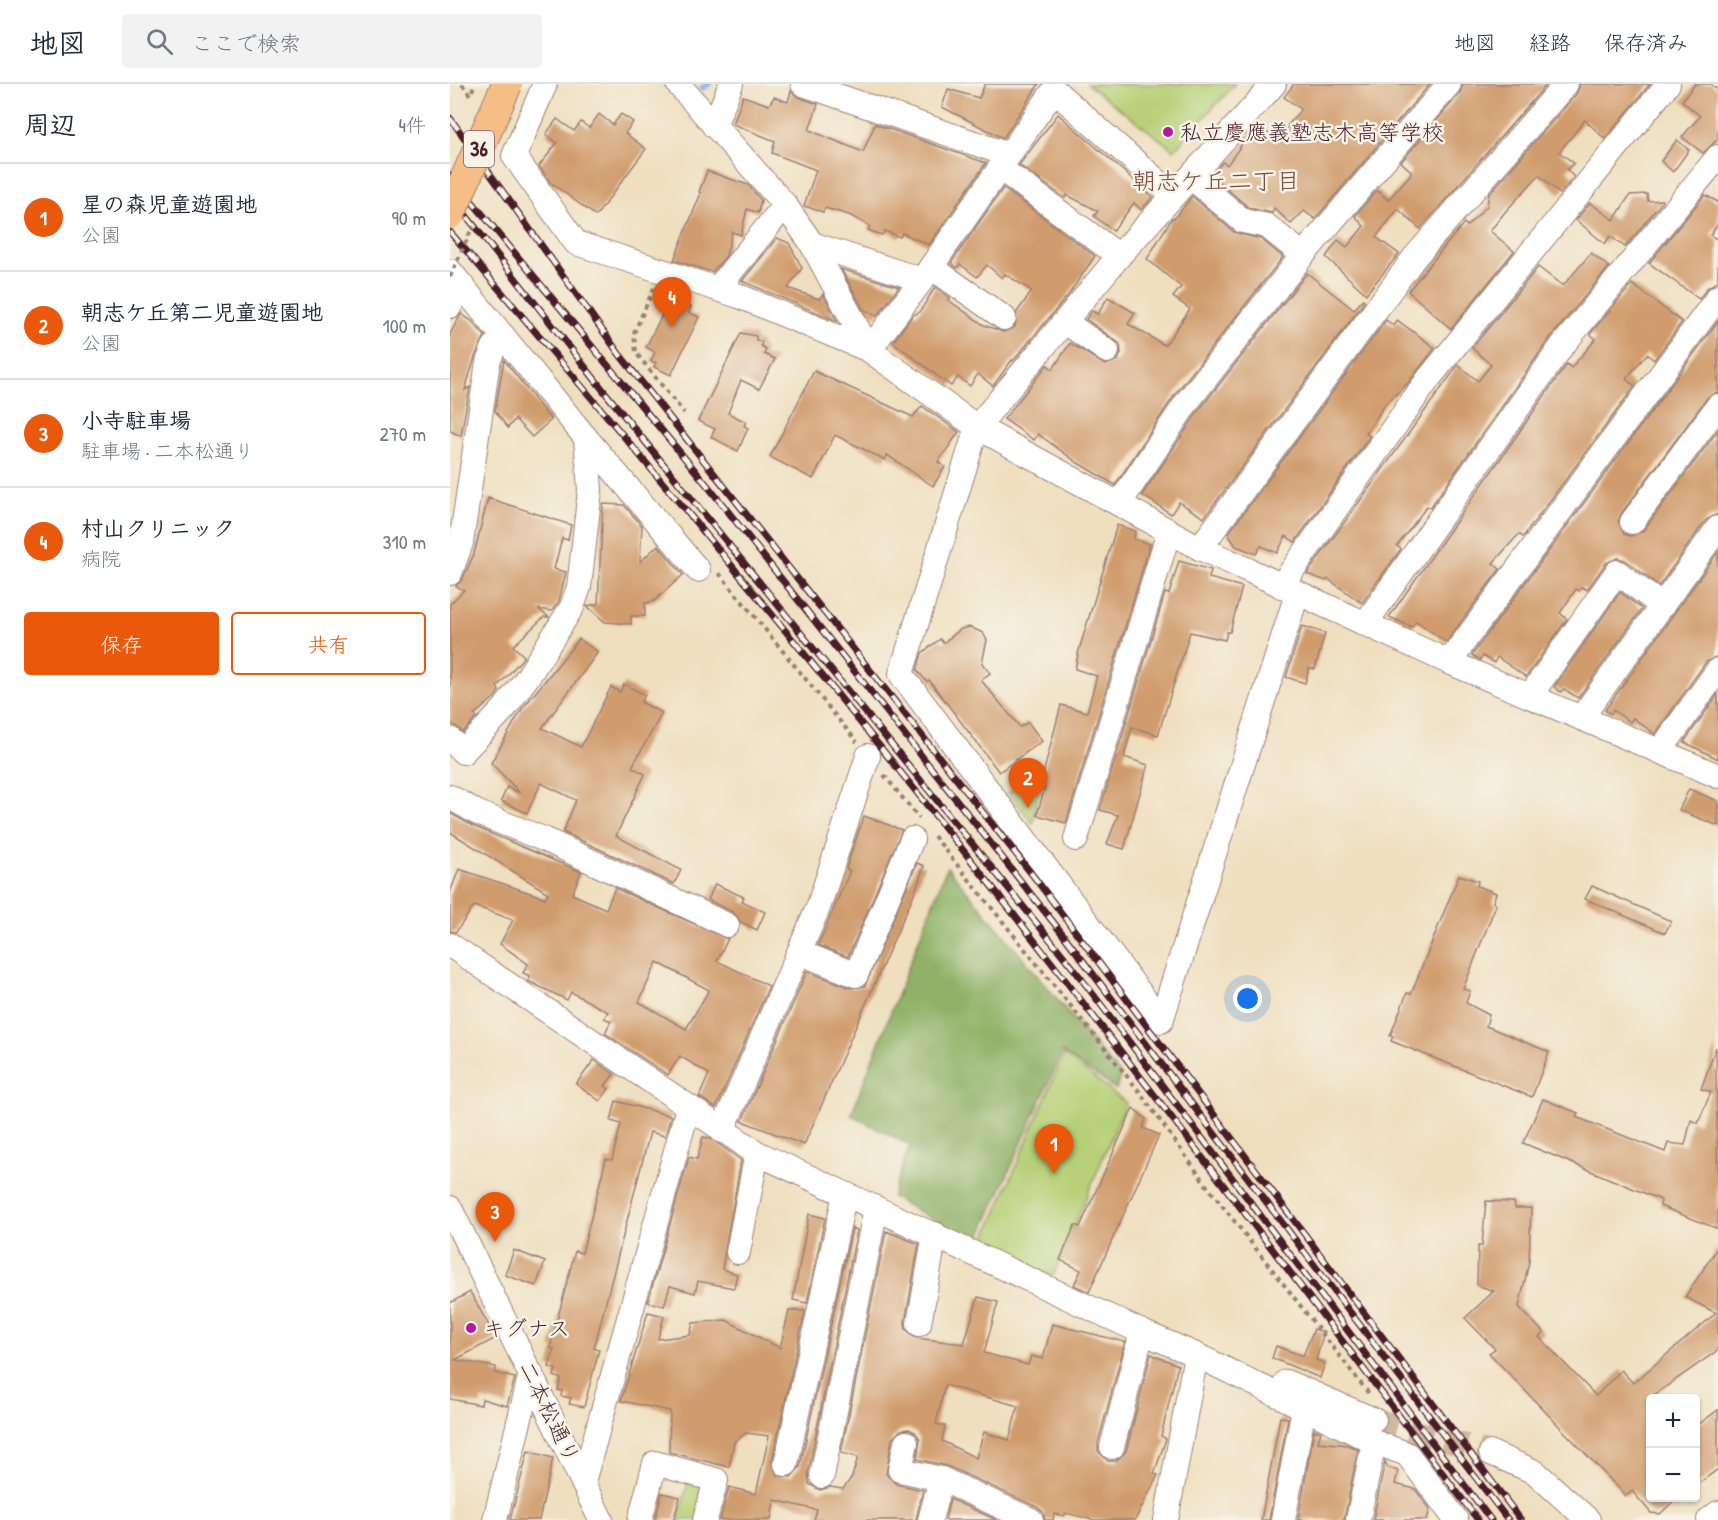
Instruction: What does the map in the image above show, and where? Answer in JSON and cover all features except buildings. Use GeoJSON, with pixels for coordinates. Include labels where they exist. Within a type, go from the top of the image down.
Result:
{"type":"FeatureCollection","features":[{"type":"Feature","properties":{"kind":"main road","name":"36"},"geometry":{"type":"LineString","coordinates":[[450,214],[507,84]]}},
{"type":"Feature","properties":{"kind":"street"},"geometry":{"type":"LineString","coordinates":[[545,84],[514,156],[576,243],[717,289],[868,350],[976,427],[1200,548],[1449,662],[1718,776]]}},
{"type":"Feature","properties":{"kind":"street"},"geometry":{"type":"LineString","coordinates":[[678,84],[785,205],[812,244],[868,350]]}},
{"type":"Feature","properties":{"kind":"street"},"geometry":{"type":"LineString","coordinates":[[714,125],[730,84]]}},
{"type":"Feature","properties":{"kind":"street"},"geometry":{"type":"LineString","coordinates":[[803,84],[1005,161],[1119,256]]}},
{"type":"Feature","properties":{"kind":"street"},"geometry":{"type":"LineString","coordinates":[[1274,84],[1119,256],[976,427],[901,674],[1161,1021],[1289,590],[1430,378],[1668,84]]}},
{"type":"Feature","properties":{"kind":"street"},"geometry":{"type":"LineString","coordinates":[[1119,504],[1187,402],[1303,255],[1449,84]]}},
{"type":"Feature","properties":{"kind":"street"},"geometry":{"type":"LineString","coordinates":[[1200,548],[1414,258],[1566,84]]}},
{"type":"Feature","properties":{"kind":"street"},"geometry":{"type":"LineString","coordinates":[[868,350],[926,273],[1054,90],[1173,195]]}},
{"type":"Feature","properties":{"kind":"street"},"geometry":{"type":"LineString","coordinates":[[1365,624],[1562,346],[1718,157]]}},
{"type":"Feature","properties":{"kind":"street"},"geometry":{"type":"LineString","coordinates":[[1191,177],[1243,221],[1267,226],[1303,255]]}},
{"type":"Feature","properties":{"kind":"street"},"geometry":{"type":"LineString","coordinates":[[717,289],[785,205]]}},
{"type":"Feature","properties":{"kind":"street"},"geometry":{"type":"LineString","coordinates":[[812,244],[926,273],[1004,318]]}},
{"type":"Feature","properties":{"kind":"street"},"geometry":{"type":"LineString","coordinates":[[450,306],[455,278]]}},
{"type":"Feature","properties":{"kind":"street"},"geometry":{"type":"LineString","coordinates":[[455,278],[585,438],[705,567]]}},
{"type":"Feature","properties":{"kind":"street"},"geometry":{"type":"LineString","coordinates":[[1449,662],[1718,297]]}},
{"type":"Feature","properties":{"kind":"street"},"geometry":{"type":"LineString","coordinates":[[1065,322],[1107,351]]}},
{"type":"Feature","properties":{"kind":"street"},"geometry":{"type":"LineString","coordinates":[[450,573],[461,543],[488,362],[494,347],[504,336]]}},
{"type":"Feature","properties":{"kind":"street"},"geometry":{"type":"LineString","coordinates":[[1632,522],[1718,406]]}},
{"type":"Feature","properties":{"kind":"street"},"geometry":{"type":"LineString","coordinates":[[454,753],[504,710],[572,607],[579,587],[590,489],[585,438]]}},
{"type":"Feature","properties":{"kind":"street"},"geometry":{"type":"LineString","coordinates":[[1581,718],[1718,528]]}},
{"type":"Feature","properties":{"kind":"street"},"geometry":{"type":"LineString","coordinates":[[1076,839],[1169,531]]}},
{"type":"Feature","properties":{"kind":"street"},"geometry":{"type":"LineString","coordinates":[[1530,696],[1617,572],[1662,606]]}},
{"type":"Feature","properties":{"kind":"street"},"geometry":{"type":"LineString","coordinates":[[1660,751],[1718,670]]}},
{"type":"Feature","properties":{"kind":"street"},"geometry":{"type":"LineString","coordinates":[[722,1131],[801,953],[868,756]]}},
{"type":"Feature","properties":{"kind":"street"},"geometry":{"type":"LineString","coordinates":[[450,797],[478,813],[546,840],[727,925]]}},
{"type":"Feature","properties":{"kind":"street"},"geometry":{"type":"LineString","coordinates":[[801,953],[856,975],[924,834]]}},
{"type":"Feature","properties":{"kind":"street"},"geometry":{"type":"LineString","coordinates":[[450,945],[722,1131],[758,1153],[1196,1355],[1304,1408],[1374,1422]]}},
{"type":"Feature","properties":{"kind":"street"},"geometry":{"type":"LineString","coordinates":[[583,1482],[688,1108]]}},
{"type":"Feature","properties":{"kind":"street"},"geometry":{"type":"LineString","coordinates":[[738,1252],[758,1153]]}},
{"type":"Feature","properties":{"kind":"street"},"geometry":{"type":"LineString","coordinates":[[786,1464],[845,1194]]}},
{"type":"Feature","properties":{"kind":"street"},"geometry":{"type":"LineString","coordinates":[[822,1476],[876,1208]]}},
{"type":"Feature","properties":{"kind":"street","name":"二本松通り"},"geometry":{"type":"LineString","coordinates":[[451,1213],[601,1520]]}},
{"type":"Feature","properties":{"kind":"street"},"geometry":{"type":"LineString","coordinates":[[919,1324],[935,1234]]}},
{"type":"Feature","properties":{"kind":"street"},"geometry":{"type":"LineString","coordinates":[[1112,1447],[1142,1332]]}},
{"type":"Feature","properties":{"kind":"street"},"geometry":{"type":"LineString","coordinates":[[1196,1355],[1211,1348],[1374,1422],[1407,1454],[1456,1520]]}},
{"type":"Feature","properties":{"kind":"street"},"geometry":{"type":"LineString","coordinates":[[1166,1520],[1196,1355]]}},
{"type":"Feature","properties":{"kind":"street"},"geometry":{"type":"LineString","coordinates":[[495,1520],[531,1373]]}},
{"type":"Feature","properties":{"kind":"street"},"geometry":{"type":"LineString","coordinates":[[1283,1520],[1304,1408]]}},
{"type":"Feature","properties":{"kind":"street"},"geometry":{"type":"LineString","coordinates":[[1358,1520],[1374,1422]]}},
{"type":"Feature","properties":{"kind":"street"},"geometry":{"type":"LineString","coordinates":[[906,1443],[900,1470],[941,1479],[1031,1520]]}},
{"type":"Feature","properties":{"kind":"street"},"geometry":{"type":"LineString","coordinates":[[1491,1453],[1535,1472],[1588,1520]]}},
{"type":"Feature","properties":{"kind":"street"},"geometry":{"type":"LineString","coordinates":[[640,1520],[655,1463],[716,1480],[705,1520]]}},
{"type":"Feature","properties":{"kind":"street"},"geometry":{"type":"LineString","coordinates":[[930,1520],[941,1479]]}},
{"type":"Feature","properties":{"kind":"street"},"geometry":{"type":"LineString","coordinates":[[1709,1520],[1718,1513]]}},
{"type":"Feature","properties":{"kind":"path"},"geometry":{"type":"LineString","coordinates":[[462,84],[470,95],[475,84]]}},
{"type":"Feature","properties":{"kind":"path"},"geometry":{"type":"LineString","coordinates":[[661,272],[634,333],[635,354],[684,413]]}},
{"type":"Feature","properties":{"kind":"path"},"geometry":{"type":"LineString","coordinates":[[705,567],[868,756],[924,834],[1139,1091],[1374,1422]]}},
{"type":"Feature","properties":{"kind":"green space"},"geometry":{"type":"Polygon","coordinates":[[[1087,84],[1235,84],[1174,150],[1087,84]]]}},
{"type":"Feature","properties":{"kind":"green space"},"geometry":{"type":"Polygon","coordinates":[[[1043,768],[1033,823],[1008,793],[1043,768]]]}},
{"type":"Feature","properties":{"kind":"green space"},"geometry":{"type":"Polygon","coordinates":[[[947,867],[1121,1076],[1116,1089],[1062,1052],[977,1243],[892,1197],[910,1145],[851,1115],[947,867]]]}},
{"type":"Feature","properties":{"kind":"green space"},"geometry":{"type":"Polygon","coordinates":[[[1064,1054],[1126,1103],[1053,1276],[982,1246],[1064,1054]]]}},
{"type":"Feature","properties":{"kind":"green space"},"geometry":{"type":"Polygon","coordinates":[[[688,1483],[708,1487],[698,1520],[678,1520],[688,1483]]]}},
{"type":"Feature","properties":{"kind":"waterway"},"geometry":{"type":"LineString","coordinates":[[702,88],[709,84]]}},
{"type":"Feature","properties":{"kind":"tunnel"},"geometry":{"type":"LineString","coordinates":[[1374,1420],[1491,1453]]}},
{"type":"Feature","properties":{"kind":"railway"},"geometry":{"type":"LineString","coordinates":[[450,118],[620,355],[1031,873],[1521,1520]]}},
{"type":"Feature","properties":{"kind":"railway"},"geometry":{"type":"LineString","coordinates":[[450,175],[707,485],[1065,937],[1508,1520]]}},
{"type":"Feature","properties":{"kind":"railway"},"geometry":{"type":"LineString","coordinates":[[450,195],[604,391],[1074,969],[1491,1520]]}},
{"type":"Feature","properties":{"kind":"railway"},"geometry":{"type":"LineString","coordinates":[[450,232],[691,516],[927,805],[1136,1071],[1478,1520]]}},
{"type":"Feature","properties":{"kind":"place","name":"私立慶應義塾志木高等学校"},"geometry":{"type":"Point","coordinates":[1168,132]}},
{"type":"Feature","properties":{"kind":"place","name":"村山クリニック"},"geometry":{"type":"Point","coordinates":[672,327]}},
{"type":"Feature","properties":{"kind":"place","name":"朝志ケ丘第二児童遊園地"},"geometry":{"type":"Point","coordinates":[1028,808]}},
{"type":"Feature","properties":{"kind":"place","name":"星の森児童遊園地"},"geometry":{"type":"Point","coordinates":[1054,1174]}},
{"type":"Feature","properties":{"kind":"place","name":"小寺駐車場"},"geometry":{"type":"Point","coordinates":[495,1242]}},
{"type":"Feature","properties":{"kind":"place","name":"キグナス"},"geometry":{"type":"Point","coordinates":[471,1328]}},
{"type":"Feature","properties":{"kind":"district","name":"朝志ケ丘二丁目"},"geometry":{"type":"Point","coordinates":[1216,181]}}]}
